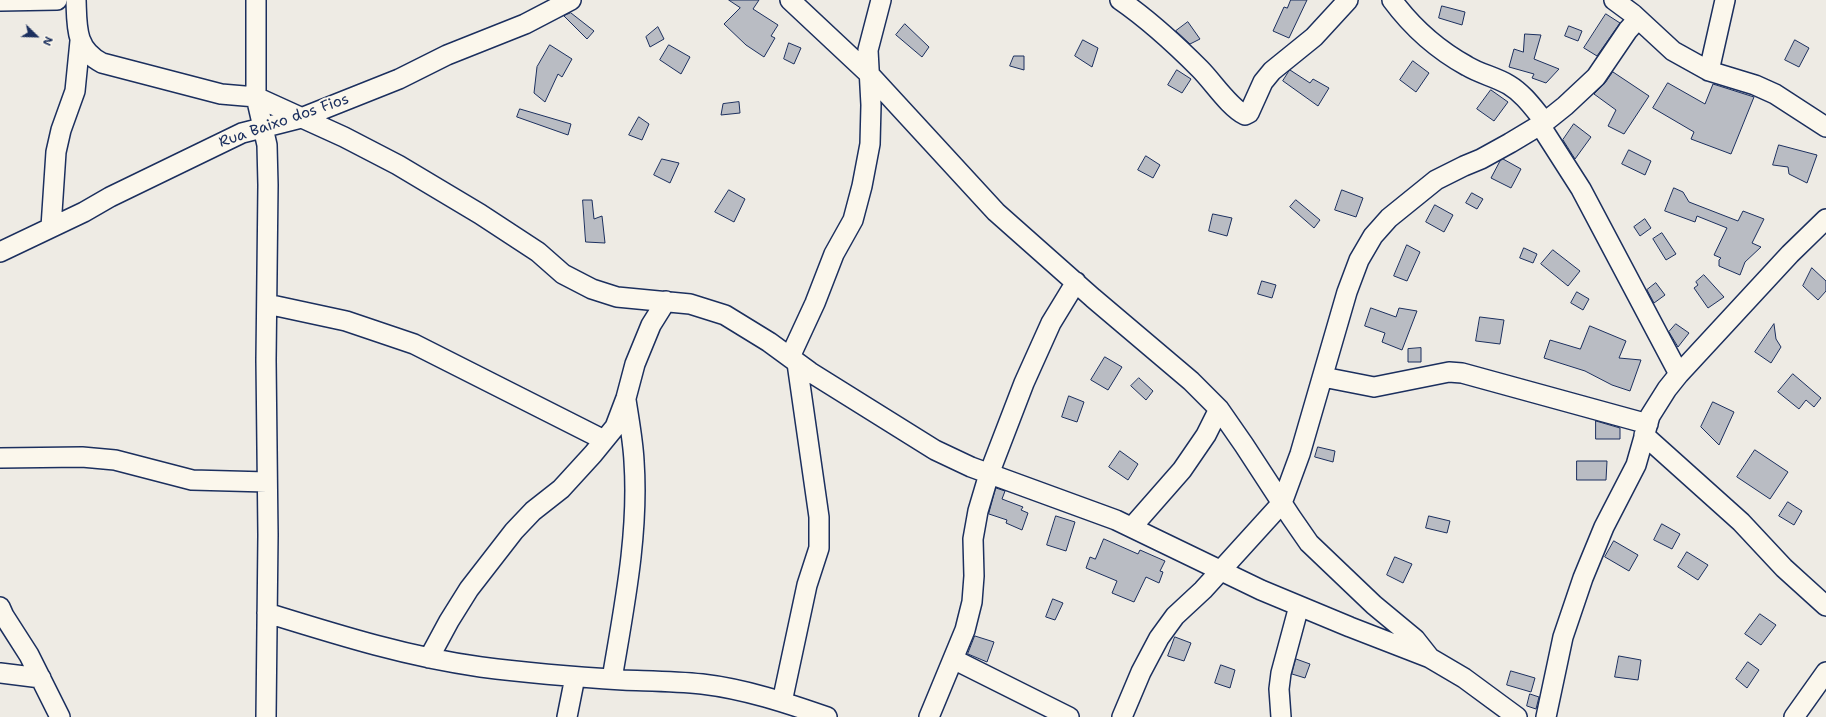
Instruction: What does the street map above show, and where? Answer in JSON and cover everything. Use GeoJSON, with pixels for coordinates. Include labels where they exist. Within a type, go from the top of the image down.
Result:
{"type":"FeatureCollection","features":[{"type":"Feature","properties":{"kind":"street"},"geometry":{"type":"LineString","coordinates":[[0,2],[57,0]]}},
{"type":"Feature","properties":{"kind":"street"},"geometry":{"type":"LineString","coordinates":[[51,227],[56,152],[61,130],[75,92],[80,41],[77,24],[76,0]]}},
{"type":"Feature","properties":{"kind":"street"},"geometry":{"type":"LineString","coordinates":[[256,0],[256,97],[267,145],[268,185],[266,717]]}},
{"type":"Feature","properties":{"kind":"street","name":"Rua Baixo dos Fios"},"geometry":{"type":"LineString","coordinates":[[0,252],[97,206],[110,197],[242,132],[300,118],[399,80],[446,56],[525,24],[572,0]]}},
{"type":"Feature","properties":{"kind":"street"},"geometry":{"type":"LineString","coordinates":[[790,0],[869,74],[996,212],[1191,381],[1219,409],[1310,543],[1374,605],[1415,638],[1430,658]]}},
{"type":"Feature","properties":{"kind":"street"},"geometry":{"type":"LineString","coordinates":[[787,708],[807,585],[818,548],[819,517],[794,360],[834,254],[853,220],[870,144],[871,105],[868,50],[881,0]]}},
{"type":"Feature","properties":{"kind":"street"},"geometry":{"type":"LineString","coordinates":[[1120,0],[1139,13],[1200,69],[1225,97],[1245,115],[1249,112],[1263,82],[1272,71],[1314,37],[1348,0]]}},
{"type":"Feature","properties":{"kind":"street"},"geometry":{"type":"LineString","coordinates":[[1392,0],[1401,12],[1439,49],[1468,67],[1509,85],[1521,94],[1543,123],[1581,189],[1679,374]]}},
{"type":"Feature","properties":{"kind":"street"},"geometry":{"type":"LineString","coordinates":[[1614,0],[1638,19],[1673,51],[1710,71],[1755,85],[1775,94],[1826,127]]}},
{"type":"Feature","properties":{"kind":"street"},"geometry":{"type":"LineString","coordinates":[[1710,71],[1725,0]]}},
{"type":"Feature","properties":{"kind":"street"},"geometry":{"type":"LineString","coordinates":[[1122,717],[1141,672],[1159,638],[1175,616],[1203,590],[1282,503],[1300,454],[1347,292],[1360,260],[1373,236],[1388,218],[1436,180],[1464,166],[1481,160],[1543,123],[1582,92],[1596,77],[1628,30],[1638,19]]}},
{"type":"Feature","properties":{"kind":"street"},"geometry":{"type":"LineString","coordinates":[[80,41],[85,51],[92,58],[102,63],[221,94],[256,97],[344,137],[404,169],[480,214],[538,252],[563,274],[592,289],[617,297],[690,304],[725,315],[935,450],[971,467],[1132,527],[1220,571],[1299,606],[1430,658],[1464,678],[1517,717]]}},
{"type":"Feature","properties":{"kind":"street"},"geometry":{"type":"LineString","coordinates":[[1546,717],[1563,637],[1573,606],[1604,527],[1636,466],[1650,416],[1679,374],[1826,218]]}},
{"type":"Feature","properties":{"kind":"street"},"geometry":{"type":"LineString","coordinates":[[929,717],[965,630],[972,602],[974,576],[973,539],[978,511],[989,474],[1024,383],[1052,323],[1076,282]]}},
{"type":"Feature","properties":{"kind":"street"},"geometry":{"type":"LineString","coordinates":[[429,658],[449,621],[469,589],[514,531],[533,511],[562,489],[614,426],[626,398],[635,364],[651,325],[666,301]]}},
{"type":"Feature","properties":{"kind":"street"},"geometry":{"type":"LineString","coordinates":[[267,304],[346,321],[414,344],[604,440]]}},
{"type":"Feature","properties":{"kind":"street"},"geometry":{"type":"LineString","coordinates":[[1323,377],[1374,388],[1448,372],[1462,373],[1646,429],[1741,522],[1784,568],[1826,606]]}},
{"type":"Feature","properties":{"kind":"street"},"geometry":{"type":"LineString","coordinates":[[612,679],[630,567],[634,514],[634,461],[626,398]]}},
{"type":"Feature","properties":{"kind":"street"},"geometry":{"type":"LineString","coordinates":[[1132,527],[1182,470],[1206,435],[1219,409]]}},
{"type":"Feature","properties":{"kind":"street"},"geometry":{"type":"LineString","coordinates":[[0,458],[82,457],[115,460],[192,480],[267,482]]}},
{"type":"Feature","properties":{"kind":"street"},"geometry":{"type":"LineString","coordinates":[[1281,717],[1279,689],[1281,673],[1299,606]]}},
{"type":"Feature","properties":{"kind":"street"},"geometry":{"type":"LineString","coordinates":[[0,607],[60,717]]}},
{"type":"Feature","properties":{"kind":"street"},"geometry":{"type":"LineString","coordinates":[[267,614],[356,640],[429,658],[480,667],[575,677],[701,684],[737,690],[787,708],[827,717]]}},
{"type":"Feature","properties":{"kind":"street"},"geometry":{"type":"LineString","coordinates":[[953,658],[1069,717]]}},
{"type":"Feature","properties":{"kind":"street"},"geometry":{"type":"LineString","coordinates":[[1794,717],[1826,672]]}},
{"type":"Feature","properties":{"kind":"street"},"geometry":{"type":"LineString","coordinates":[[0,674],[40,678]]}},
{"type":"Feature","properties":{"kind":"street"},"geometry":{"type":"LineString","coordinates":[[567,717],[575,677]]}},
{"type":"Feature","properties":{"kind":"building"},"geometry":{"type":"Polygon","coordinates":[[[729,0],[759,0],[753,9],[778,25],[771,36],[775,38],[764,57],[746,45],[724,24],[740,8],[729,0]]]}},
{"type":"Feature","properties":{"kind":"building"},"geometry":{"type":"Polygon","coordinates":[[[1291,0],[1307,0],[1289,38],[1273,31],[1284,7],[1287,8],[1291,0]]]}},
{"type":"Feature","properties":{"kind":"building"},"geometry":{"type":"Polygon","coordinates":[[[1442,6],[1465,12],[1462,25],[1439,18],[1442,6]]]}},
{"type":"Feature","properties":{"kind":"building"},"geometry":{"type":"Polygon","coordinates":[[[571,13],[594,31],[587,39],[564,16],[571,13]]]}},
{"type":"Feature","properties":{"kind":"building"},"geometry":{"type":"Polygon","coordinates":[[[1606,14],[1620,23],[1597,56],[1584,48],[1606,14]]]}},
{"type":"Feature","properties":{"kind":"building"},"geometry":{"type":"Polygon","coordinates":[[[1188,22],[1200,39],[1190,44],[1176,31],[1188,22]]]}},
{"type":"Feature","properties":{"kind":"building"},"geometry":{"type":"Polygon","coordinates":[[[905,24],[929,47],[922,57],[896,35],[905,24]]]}},
{"type":"Feature","properties":{"kind":"building"},"geometry":{"type":"Polygon","coordinates":[[[1569,26],[1582,31],[1578,41],[1565,36],[1569,26]]]}},
{"type":"Feature","properties":{"kind":"building"},"geometry":{"type":"Polygon","coordinates":[[[658,27],[664,39],[650,47],[646,37],[658,27]]]}},
{"type":"Feature","properties":{"kind":"building"},"geometry":{"type":"Polygon","coordinates":[[[1525,34],[1541,35],[1534,59],[1559,69],[1546,83],[1532,78],[1534,74],[1509,67],[1514,49],[1523,52],[1525,34]]]}},
{"type":"Feature","properties":{"kind":"building"},"geometry":{"type":"Polygon","coordinates":[[[1083,40],[1098,48],[1092,67],[1075,56],[1083,40]]]}},
{"type":"Feature","properties":{"kind":"building"},"geometry":{"type":"Polygon","coordinates":[[[1795,40],[1809,48],[1799,67],[1785,60],[1795,40]]]}},
{"type":"Feature","properties":{"kind":"building"},"geometry":{"type":"Polygon","coordinates":[[[789,43],[801,48],[794,64],[784,59],[789,43]]]}},
{"type":"Feature","properties":{"kind":"building"},"geometry":{"type":"Polygon","coordinates":[[[550,45],[572,59],[562,77],[558,74],[545,102],[534,93],[537,67],[550,45]]]}},
{"type":"Feature","properties":{"kind":"building"},"geometry":{"type":"Polygon","coordinates":[[[669,45],[690,57],[681,74],[660,60],[669,45]]]}},
{"type":"Feature","properties":{"kind":"building"},"geometry":{"type":"Polygon","coordinates":[[[1014,56],[1024,56],[1024,70],[1010,66],[1014,56]]]}},
{"type":"Feature","properties":{"kind":"building"},"geometry":{"type":"Polygon","coordinates":[[[1413,61],[1429,73],[1416,92],[1400,80],[1413,61]]]}},
{"type":"Feature","properties":{"kind":"building"},"geometry":{"type":"Polygon","coordinates":[[[1177,70],[1191,79],[1182,93],[1168,85],[1177,70]]]}},
{"type":"Feature","properties":{"kind":"building"},"geometry":{"type":"Polygon","coordinates":[[[1290,70],[1310,83],[1313,79],[1329,88],[1318,106],[1283,81],[1290,70]]]}},
{"type":"Feature","properties":{"kind":"building"},"geometry":{"type":"Polygon","coordinates":[[[1613,72],[1649,96],[1624,134],[1608,126],[1616,110],[1594,94],[1613,72]]]}},
{"type":"Feature","properties":{"kind":"building"},"geometry":{"type":"Polygon","coordinates":[[[1668,83],[1705,104],[1713,84],[1754,97],[1731,154],[1691,139],[1694,132],[1653,108],[1668,83]]]}},
{"type":"Feature","properties":{"kind":"building"},"geometry":{"type":"Polygon","coordinates":[[[1491,90],[1508,102],[1494,121],[1477,109],[1491,90]]]}},
{"type":"Feature","properties":{"kind":"building"},"geometry":{"type":"Polygon","coordinates":[[[739,102],[740,113],[721,115],[723,104],[739,102]]]}},
{"type":"Feature","properties":{"kind":"building"},"geometry":{"type":"Polygon","coordinates":[[[520,109],[571,124],[568,135],[517,117],[520,109]]]}},
{"type":"Feature","properties":{"kind":"building"},"geometry":{"type":"Polygon","coordinates":[[[639,117],[649,124],[642,140],[629,135],[639,117]]]}},
{"type":"Feature","properties":{"kind":"building"},"geometry":{"type":"Polygon","coordinates":[[[1574,124],[1591,137],[1575,159],[1563,140],[1574,124]]]}},
{"type":"Feature","properties":{"kind":"building"},"geometry":{"type":"Polygon","coordinates":[[[1779,145],[1817,155],[1807,183],[1789,174],[1788,167],[1773,165],[1779,145]]]}},
{"type":"Feature","properties":{"kind":"building"},"geometry":{"type":"Polygon","coordinates":[[[1629,150],[1651,161],[1645,175],[1622,164],[1629,150]]]}},
{"type":"Feature","properties":{"kind":"building"},"geometry":{"type":"Polygon","coordinates":[[[1146,156],[1160,165],[1153,178],[1138,170],[1146,156]]]}},
{"type":"Feature","properties":{"kind":"building"},"geometry":{"type":"Polygon","coordinates":[[[662,159],[679,163],[670,183],[654,175],[662,159]]]}},
{"type":"Feature","properties":{"kind":"building"},"geometry":{"type":"Polygon","coordinates":[[[1503,159],[1521,169],[1511,188],[1491,178],[1500,161],[1503,159]]]}},
{"type":"Feature","properties":{"kind":"building"},"geometry":{"type":"Polygon","coordinates":[[[1674,188],[1683,192],[1689,202],[1738,221],[1743,211],[1764,219],[1752,243],[1761,247],[1745,262],[1740,275],[1719,266],[1719,260],[1721,258],[1714,255],[1727,228],[1697,216],[1695,222],[1665,211],[1674,188]]]}},
{"type":"Feature","properties":{"kind":"building"},"geometry":{"type":"Polygon","coordinates":[[[729,190],[745,199],[734,222],[715,212],[729,190]]]}},
{"type":"Feature","properties":{"kind":"building"},"geometry":{"type":"Polygon","coordinates":[[[1342,190],[1363,198],[1356,217],[1335,210],[1342,190]]]}},
{"type":"Feature","properties":{"kind":"building"},"geometry":{"type":"Polygon","coordinates":[[[1472,193],[1483,199],[1477,209],[1466,203],[1472,193]]]}},
{"type":"Feature","properties":{"kind":"building"},"geometry":{"type":"Polygon","coordinates":[[[583,200],[592,200],[594,219],[602,216],[605,243],[586,242],[583,200]]]}},
{"type":"Feature","properties":{"kind":"building"},"geometry":{"type":"Polygon","coordinates":[[[1296,200],[1320,220],[1314,228],[1290,207],[1296,200]]]}},
{"type":"Feature","properties":{"kind":"building"},"geometry":{"type":"Polygon","coordinates":[[[1435,205],[1453,215],[1444,232],[1426,222],[1435,205]]]}},
{"type":"Feature","properties":{"kind":"building"},"geometry":{"type":"Polygon","coordinates":[[[1213,214],[1232,218],[1227,236],[1209,231],[1213,214]]]}},
{"type":"Feature","properties":{"kind":"building"},"geometry":{"type":"Polygon","coordinates":[[[1645,219],[1651,228],[1640,236],[1634,227],[1645,219]]]}},
{"type":"Feature","properties":{"kind":"building"},"geometry":{"type":"Polygon","coordinates":[[[1662,233],[1676,254],[1666,260],[1653,239],[1662,233]]]}},
{"type":"Feature","properties":{"kind":"building"},"geometry":{"type":"Polygon","coordinates":[[[1407,245],[1420,252],[1407,281],[1394,276],[1407,245]]]}},
{"type":"Feature","properties":{"kind":"building"},"geometry":{"type":"Polygon","coordinates":[[[1524,248],[1537,254],[1533,263],[1520,258],[1524,248]]]}},
{"type":"Feature","properties":{"kind":"building"},"geometry":{"type":"Polygon","coordinates":[[[1553,250],[1580,271],[1568,286],[1541,264],[1553,250]]]}},
{"type":"Feature","properties":{"kind":"building"},"geometry":{"type":"Polygon","coordinates":[[[1812,268],[1826,281],[1826,291],[1818,300],[1803,286],[1812,268]]]}},
{"type":"Feature","properties":{"kind":"building"},"geometry":{"type":"Polygon","coordinates":[[[1704,275],[1724,297],[1708,308],[1694,288],[1698,285],[1696,282],[1704,275]]]}},
{"type":"Feature","properties":{"kind":"building"},"geometry":{"type":"Polygon","coordinates":[[[1262,281],[1276,285],[1272,298],[1258,294],[1262,281]]]}},
{"type":"Feature","properties":{"kind":"building"},"geometry":{"type":"Polygon","coordinates":[[[1656,283],[1665,295],[1654,303],[1647,290],[1656,283]]]}},
{"type":"Feature","properties":{"kind":"building"},"geometry":{"type":"Polygon","coordinates":[[[1577,292],[1589,299],[1583,310],[1571,303],[1577,292]]]}},
{"type":"Feature","properties":{"kind":"building"},"geometry":{"type":"Polygon","coordinates":[[[1371,308],[1396,317],[1399,308],[1417,311],[1402,350],[1382,342],[1385,333],[1365,326],[1371,308]]]}},
{"type":"Feature","properties":{"kind":"building"},"geometry":{"type":"Polygon","coordinates":[[[1480,317],[1504,320],[1500,344],[1476,341],[1480,317]]]}},
{"type":"Feature","properties":{"kind":"building"},"geometry":{"type":"Polygon","coordinates":[[[1676,324],[1689,333],[1678,347],[1669,332],[1676,324]]]}},
{"type":"Feature","properties":{"kind":"building"},"geometry":{"type":"Polygon","coordinates":[[[1774,324],[1776,339],[1781,347],[1771,363],[1755,352],[1774,324]]]}},
{"type":"Feature","properties":{"kind":"building"},"geometry":{"type":"Polygon","coordinates":[[[1590,326],[1626,341],[1619,358],[1641,360],[1630,391],[1612,385],[1585,371],[1544,358],[1550,340],[1580,349],[1590,326]]]}},
{"type":"Feature","properties":{"kind":"building"},"geometry":{"type":"Polygon","coordinates":[[[1421,348],[1421,362],[1408,362],[1408,349],[1421,348]]]}},
{"type":"Feature","properties":{"kind":"building"},"geometry":{"type":"Polygon","coordinates":[[[1105,357],[1122,367],[1108,390],[1091,380],[1105,357]]]}},
{"type":"Feature","properties":{"kind":"building"},"geometry":{"type":"Polygon","coordinates":[[[1793,374],[1821,398],[1814,407],[1806,400],[1799,409],[1778,392],[1793,374]]]}},
{"type":"Feature","properties":{"kind":"building"},"geometry":{"type":"Polygon","coordinates":[[[1139,378],[1153,391],[1146,400],[1131,386],[1139,378]]]}},
{"type":"Feature","properties":{"kind":"building"},"geometry":{"type":"Polygon","coordinates":[[[1069,396],[1084,402],[1077,422],[1062,417],[1069,396]]]}},
{"type":"Feature","properties":{"kind":"building"},"geometry":{"type":"Polygon","coordinates":[[[1713,402],[1734,412],[1719,445],[1701,427],[1713,402]]]}},
{"type":"Feature","properties":{"kind":"building"},"geometry":{"type":"Polygon","coordinates":[[[1596,421],[1620,428],[1620,439],[1596,439],[1596,421]]]}},
{"type":"Feature","properties":{"kind":"building"},"geometry":{"type":"Polygon","coordinates":[[[1318,447],[1335,451],[1333,462],[1315,457],[1318,447]]]}},
{"type":"Feature","properties":{"kind":"building"},"geometry":{"type":"Polygon","coordinates":[[[1755,450],[1788,472],[1770,499],[1737,477],[1755,450]]]}},
{"type":"Feature","properties":{"kind":"building"},"geometry":{"type":"Polygon","coordinates":[[[1120,451],[1138,464],[1128,480],[1109,467],[1120,451]]]}},
{"type":"Feature","properties":{"kind":"building"},"geometry":{"type":"Polygon","coordinates":[[[1577,461],[1607,461],[1606,480],[1577,480],[1577,461]]]}},
{"type":"Feature","properties":{"kind":"building"},"geometry":{"type":"Polygon","coordinates":[[[996,488],[1005,491],[1002,499],[1023,507],[1021,510],[1028,513],[1022,530],[1006,523],[1007,520],[989,514],[996,488]]]}},
{"type":"Feature","properties":{"kind":"building"},"geometry":{"type":"Polygon","coordinates":[[[1788,502],[1802,511],[1794,525],[1779,516],[1788,502]]]}},
{"type":"Feature","properties":{"kind":"building"},"geometry":{"type":"Polygon","coordinates":[[[1056,516],[1075,522],[1066,551],[1047,545],[1056,516]]]}},
{"type":"Feature","properties":{"kind":"building"},"geometry":{"type":"Polygon","coordinates":[[[1429,516],[1450,521],[1447,533],[1426,528],[1429,516]]]}},
{"type":"Feature","properties":{"kind":"building"},"geometry":{"type":"Polygon","coordinates":[[[1662,524],[1680,534],[1672,549],[1654,540],[1662,524]]]}},
{"type":"Feature","properties":{"kind":"building"},"geometry":{"type":"Polygon","coordinates":[[[1104,539],[1138,554],[1140,550],[1165,561],[1160,571],[1163,572],[1159,583],[1146,577],[1134,602],[1112,593],[1117,581],[1086,568],[1090,557],[1095,559],[1104,539]]]}},
{"type":"Feature","properties":{"kind":"building"},"geometry":{"type":"Polygon","coordinates":[[[1614,541],[1638,555],[1629,571],[1605,557],[1614,541]]]}},
{"type":"Feature","properties":{"kind":"building"},"geometry":{"type":"Polygon","coordinates":[[[1687,552],[1708,565],[1698,580],[1678,567],[1687,552]]]}},
{"type":"Feature","properties":{"kind":"building"},"geometry":{"type":"Polygon","coordinates":[[[1395,557],[1412,564],[1403,583],[1387,575],[1395,557]]]}},
{"type":"Feature","properties":{"kind":"building"},"geometry":{"type":"Polygon","coordinates":[[[1053,599],[1063,603],[1055,620],[1046,617],[1053,599]]]}},
{"type":"Feature","properties":{"kind":"building"},"geometry":{"type":"Polygon","coordinates":[[[1760,614],[1776,625],[1761,645],[1745,634],[1760,614]]]}},
{"type":"Feature","properties":{"kind":"building"},"geometry":{"type":"Polygon","coordinates":[[[975,636],[994,642],[987,662],[968,654],[975,636]]]}},
{"type":"Feature","properties":{"kind":"building"},"geometry":{"type":"Polygon","coordinates":[[[1175,637],[1191,643],[1184,661],[1168,656],[1175,637]]]}},
{"type":"Feature","properties":{"kind":"building"},"geometry":{"type":"Polygon","coordinates":[[[1619,656],[1641,660],[1638,680],[1615,677],[1619,656]]]}},
{"type":"Feature","properties":{"kind":"building"},"geometry":{"type":"Polygon","coordinates":[[[1296,659],[1310,664],[1305,678],[1292,674],[1296,659]]]}},
{"type":"Feature","properties":{"kind":"building"},"geometry":{"type":"Polygon","coordinates":[[[1748,662],[1759,670],[1747,688],[1736,679],[1748,662]]]}},
{"type":"Feature","properties":{"kind":"building"},"geometry":{"type":"Polygon","coordinates":[[[1221,665],[1235,670],[1230,688],[1215,683],[1221,665]]]}},
{"type":"Feature","properties":{"kind":"building"},"geometry":{"type":"Polygon","coordinates":[[[1511,671],[1535,678],[1531,692],[1507,685],[1511,671]]]}},
{"type":"Feature","properties":{"kind":"building"},"geometry":{"type":"Polygon","coordinates":[[[1530,694],[1539,697],[1536,709],[1527,706],[1530,694]]]}}]}
